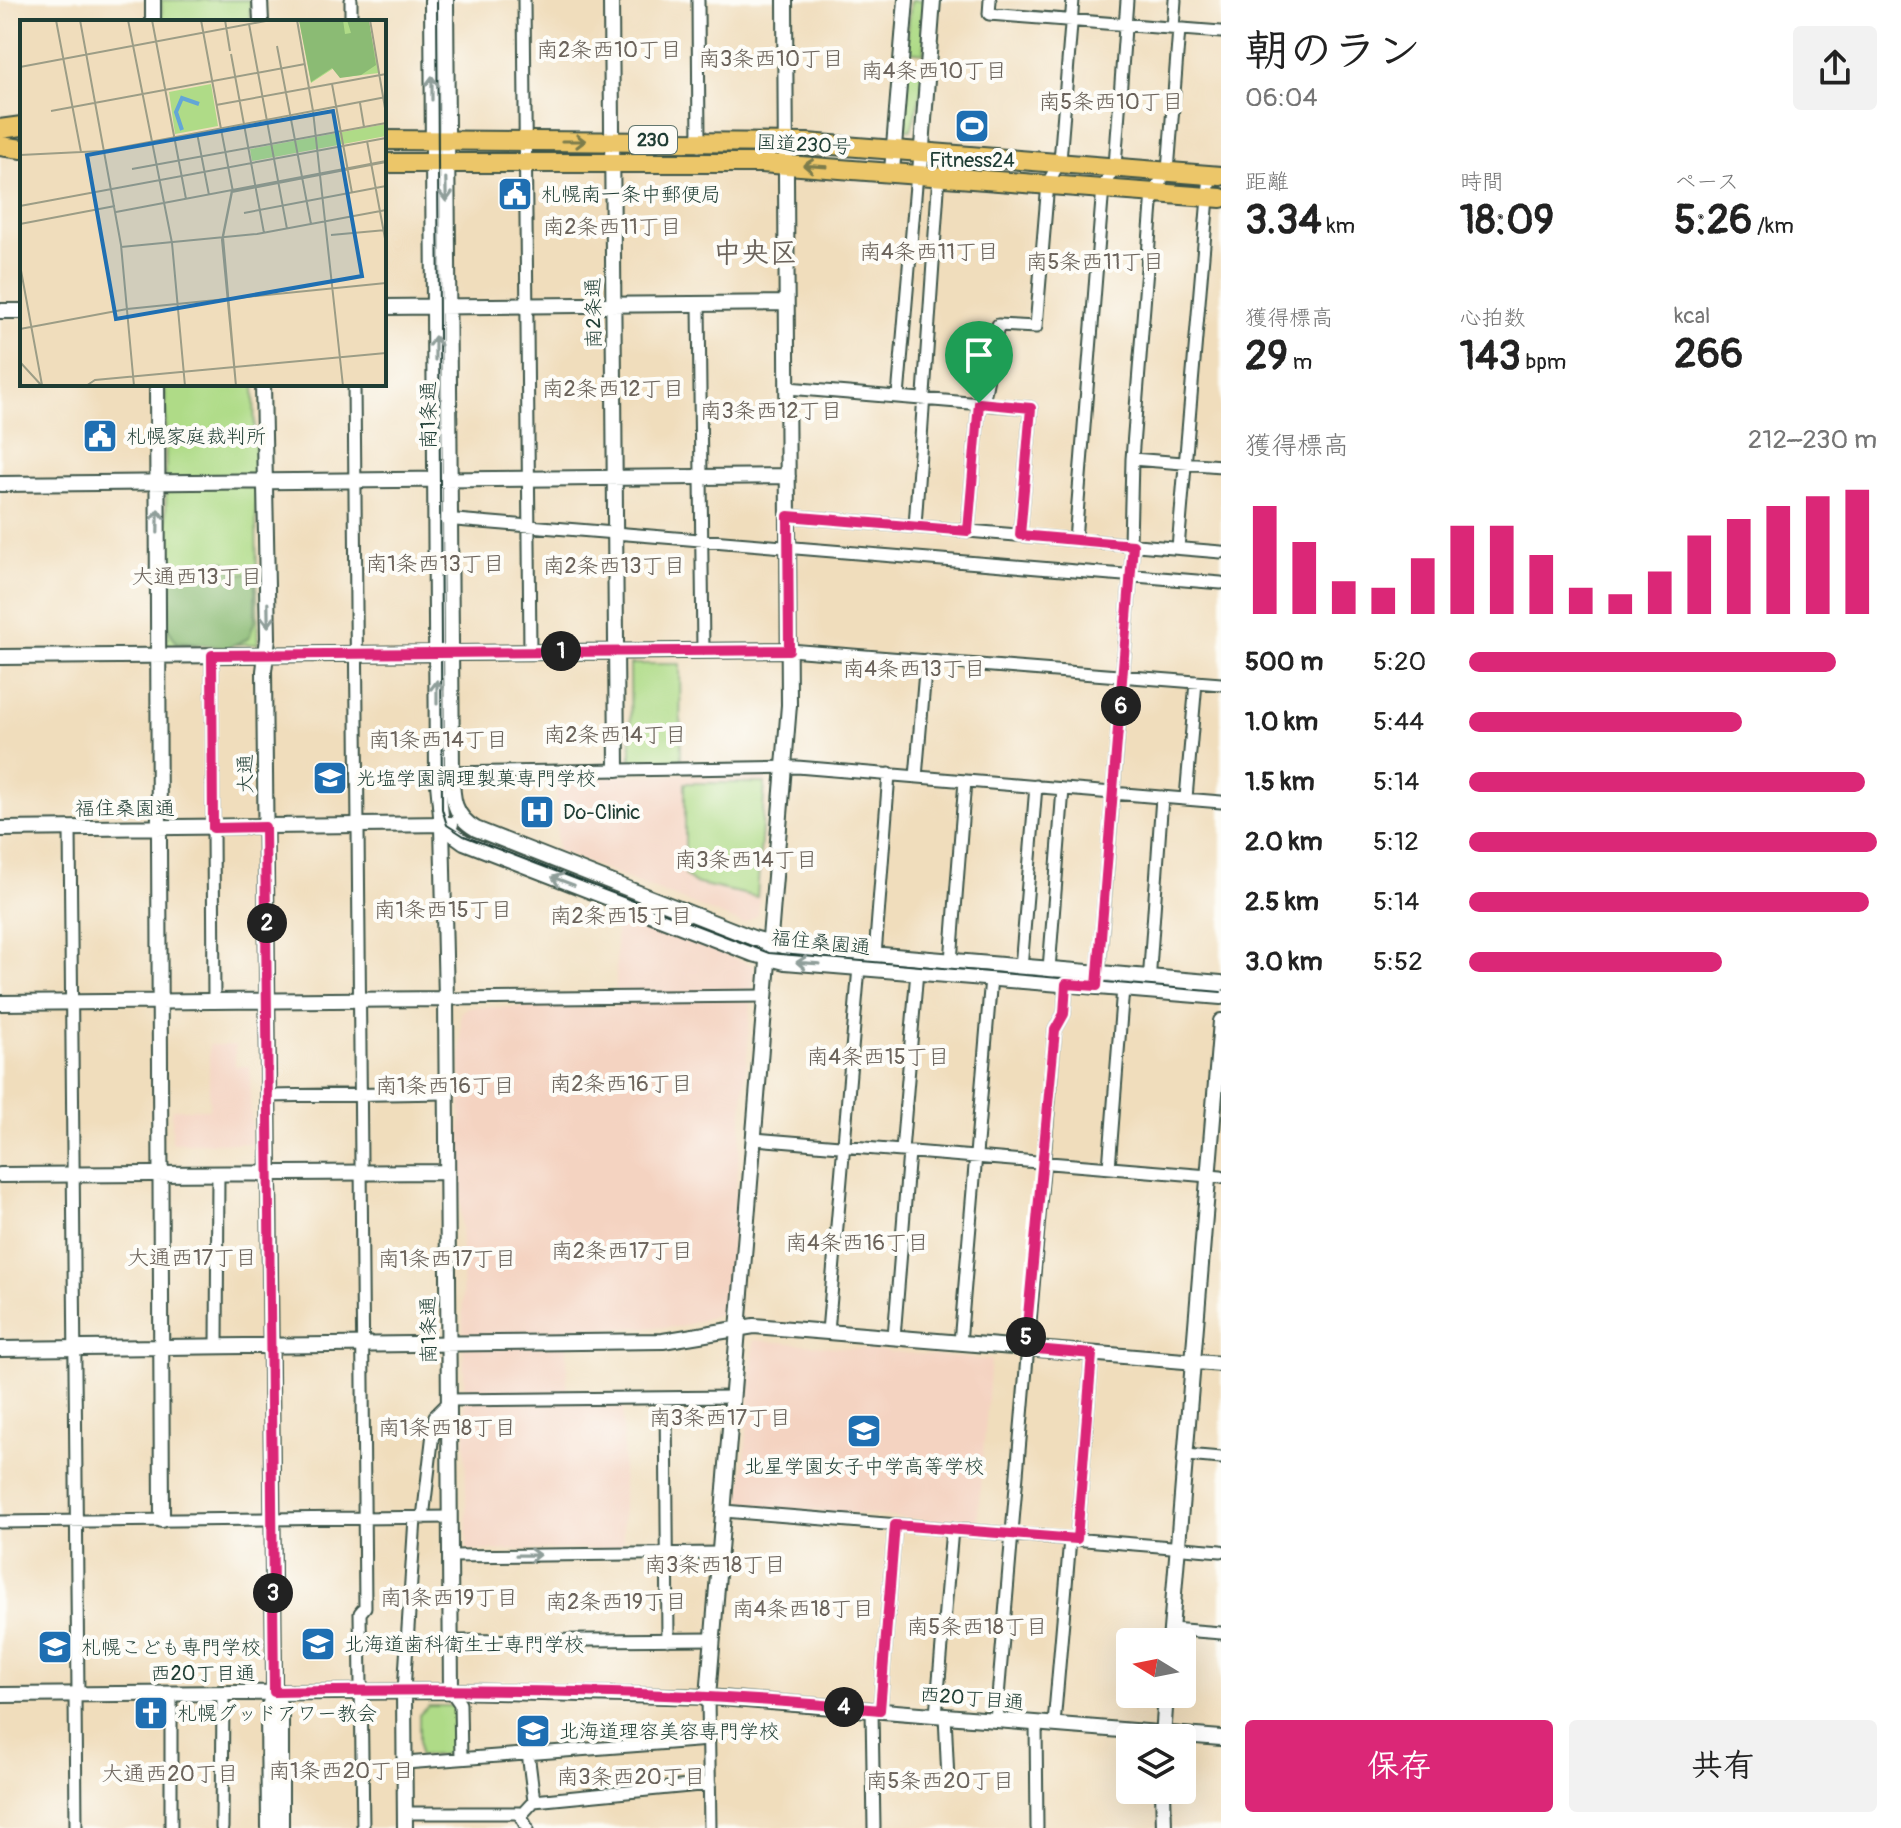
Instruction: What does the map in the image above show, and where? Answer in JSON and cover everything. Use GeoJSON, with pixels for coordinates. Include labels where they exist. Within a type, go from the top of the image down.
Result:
{"type":"FeatureCollection","features":[{"type":"Feature","properties":{"kind":"highway"},"geometry":{"type":"LineString","coordinates":[[0,129],[20,126]]}},
{"type":"Feature","properties":{"kind":"highway","name":"国道230号"},"geometry":{"type":"LineString","coordinates":[[386,140],[786,142],[1217,174]]}},
{"type":"Feature","properties":{"kind":"highway"},"geometry":{"type":"LineString","coordinates":[[0,146],[20,149]]}},
{"type":"Feature","properties":{"kind":"highway","name":"国道230号"},"geometry":{"type":"LineString","coordinates":[[386,163],[785,164],[1215,197]]}},
{"type":"Feature","properties":{"kind":"street"},"geometry":{"type":"LineString","coordinates":[[260,0],[261,20]]}},
{"type":"Feature","properties":{"kind":"street","name":"南1条通"},"geometry":{"type":"LineString","coordinates":[[432,0],[439,140],[441,307],[442,826],[451,1691]]}},
{"type":"Feature","properties":{"kind":"street","name":"南1条通"},"geometry":{"type":"LineString","coordinates":[[439,140],[446,0]]}},
{"type":"Feature","properties":{"kind":"street"},"geometry":{"type":"LineString","coordinates":[[524,0],[530,652]]}},
{"type":"Feature","properties":{"kind":"street","name":"南2条通"},"geometry":{"type":"LineString","coordinates":[[611,0],[617,769]]}},
{"type":"Feature","properties":{"kind":"street"},"geometry":{"type":"LineString","coordinates":[[697,162],[698,0]]}},
{"type":"Feature","properties":{"kind":"street"},"geometry":{"type":"LineString","coordinates":[[710,1828],[708,1697],[784,767],[789,650],[785,0]]}},
{"type":"Feature","properties":{"kind":"street"},"geometry":{"type":"LineString","coordinates":[[892,171],[906,0]]}},
{"type":"Feature","properties":{"kind":"street"},"geometry":{"type":"LineString","coordinates":[[915,526],[924,399],[925,174],[922,151],[933,0]]}},
{"type":"Feature","properties":{"kind":"street"},"geometry":{"type":"LineString","coordinates":[[990,0],[989,14],[1221,32]]}},
{"type":"Feature","properties":{"kind":"street"},"geometry":{"type":"LineString","coordinates":[[968,531],[981,404],[998,325],[1036,327],[1048,183],[1060,161],[1073,0]]}},
{"type":"Feature","properties":{"kind":"street"},"geometry":{"type":"LineString","coordinates":[[1075,540],[1103,187],[1115,166],[1127,0]]}},
{"type":"Feature","properties":{"kind":"street"},"geometry":{"type":"LineString","coordinates":[[1098,980],[1131,575],[1132,459],[1153,192],[1168,171],[1175,0]]}},
{"type":"Feature","properties":{"kind":"street"},"geometry":{"type":"LineString","coordinates":[[898,397],[925,174]]}},
{"type":"Feature","properties":{"kind":"street"},"geometry":{"type":"LineString","coordinates":[[1178,548],[1217,174]]}},
{"type":"Feature","properties":{"kind":"street"},"geometry":{"type":"LineString","coordinates":[[386,307],[786,303]]}},
{"type":"Feature","properties":{"kind":"street"},"geometry":{"type":"LineString","coordinates":[[699,304],[703,650]]}},
{"type":"Feature","properties":{"kind":"street"},"geometry":{"type":"LineString","coordinates":[[157,386],[156,828],[162,1520]]}},
{"type":"Feature","properties":{"kind":"street","name":"大通"},"geometry":{"type":"LineString","coordinates":[[263,386],[274,1692],[268,1708],[269,1828]]}},
{"type":"Feature","properties":{"kind":"street"},"geometry":{"type":"LineString","coordinates":[[354,386],[364,1518],[363,1828]]}},
{"type":"Feature","properties":{"kind":"street"},"geometry":{"type":"LineString","coordinates":[[788,388],[1031,408],[1020,535]]}},
{"type":"Feature","properties":{"kind":"street"},"geometry":{"type":"LineString","coordinates":[[1132,459],[1221,466]]}},
{"type":"Feature","properties":{"kind":"street"},"geometry":{"type":"LineString","coordinates":[[0,484],[788,476]]}},
{"type":"Feature","properties":{"kind":"street"},"geometry":{"type":"LineString","coordinates":[[788,516],[1221,552]]}},
{"type":"Feature","properties":{"kind":"street"},"geometry":{"type":"LineString","coordinates":[[443,519],[1221,583]]}},
{"type":"Feature","properties":{"kind":"street"},"geometry":{"type":"LineString","coordinates":[[0,657],[789,650],[1221,684]]}},
{"type":"Feature","properties":{"kind":"street"},"geometry":{"type":"LineString","coordinates":[[212,655],[214,1001]]}},
{"type":"Feature","properties":{"kind":"street"},"geometry":{"type":"LineString","coordinates":[[916,777],[926,660]]}},
{"type":"Feature","properties":{"kind":"street"},"geometry":{"type":"LineString","coordinates":[[1186,798],[1196,682]]}},
{"type":"Feature","properties":{"kind":"street"},"geometry":{"type":"LineString","coordinates":[[444,773],[784,767],[1221,802]]}},
{"type":"Feature","properties":{"kind":"street","name":"南1条通"},"geometry":{"type":"LineString","coordinates":[[444,773],[455,807]]}},
{"type":"Feature","properties":{"kind":"street"},"geometry":{"type":"LineString","coordinates":[[828,1332],[844,1147],[869,963],[889,774]]}},
{"type":"Feature","properties":{"kind":"street"},"geometry":{"type":"LineString","coordinates":[[950,968],[965,781]]}},
{"type":"Feature","properties":{"kind":"street"},"geometry":{"type":"LineString","coordinates":[[1021,974],[1036,786]]}},
{"type":"Feature","properties":{"kind":"street"},"geometry":{"type":"LineString","coordinates":[[1048,976],[1063,789]]}},
{"type":"Feature","properties":{"kind":"street"},"geometry":{"type":"LineString","coordinates":[[1149,984],[1162,797]]}},
{"type":"Feature","properties":{"kind":"street"},"geometry":{"type":"LineString","coordinates":[[442,826],[455,807],[465,821]]}},
{"type":"Feature","properties":{"kind":"street","name":"福住桑園通"},"geometry":{"type":"LineString","coordinates":[[0,829],[442,826],[465,821],[770,943],[917,971],[950,968],[991,978],[1021,974]]}},
{"type":"Feature","properties":{"kind":"street","name":"福住桑園通"},"geometry":{"type":"LineString","coordinates":[[442,826],[464,842],[769,958],[1149,984],[1221,983]]}},
{"type":"Feature","properties":{"kind":"street"},"geometry":{"type":"LineString","coordinates":[[70,829],[76,1828]]}},
{"type":"Feature","properties":{"kind":"street"},"geometry":{"type":"LineString","coordinates":[[894,1337],[917,971]]}},
{"type":"Feature","properties":{"kind":"street","name":"福住桑園通"},"geometry":{"type":"LineString","coordinates":[[1048,976],[1066,984],[1098,980],[1123,988],[1149,984],[1221,997]]}},
{"type":"Feature","properties":{"kind":"street"},"geometry":{"type":"LineString","coordinates":[[960,1343],[991,978]]}},
{"type":"Feature","properties":{"kind":"street"},"geometry":{"type":"LineString","coordinates":[[996,1720],[1042,1163],[1055,1030],[1064,1014],[1066,984]]}},
{"type":"Feature","properties":{"kind":"street"},"geometry":{"type":"LineString","coordinates":[[1109,1168],[1123,988]]}},
{"type":"Feature","properties":{"kind":"street"},"geometry":{"type":"LineString","coordinates":[[0,1003],[766,996]]}},
{"type":"Feature","properties":{"kind":"street"},"geometry":{"type":"LineString","coordinates":[[1172,1628],[1193,1362],[1215,1177],[1221,1021]]}},
{"type":"Feature","properties":{"kind":"street"},"geometry":{"type":"LineString","coordinates":[[269,1096],[446,1093]]}},
{"type":"Feature","properties":{"kind":"street"},"geometry":{"type":"LineString","coordinates":[[754,1139],[1215,1177]]}},
{"type":"Feature","properties":{"kind":"street"},"geometry":{"type":"LineString","coordinates":[[0,1175],[447,1172]]}},
{"type":"Feature","properties":{"kind":"street"},"geometry":{"type":"LineString","coordinates":[[217,1347],[218,1173]]}},
{"type":"Feature","properties":{"kind":"street"},"geometry":{"type":"LineString","coordinates":[[0,1349],[670,1341],[739,1326],[1221,1364]]}},
{"type":"Feature","properties":{"kind":"street"},"geometry":{"type":"LineString","coordinates":[[1054,1724],[1092,1354]]}},
{"type":"Feature","properties":{"kind":"street"},"geometry":{"type":"LineString","coordinates":[[710,1784],[534,1801],[522,1814],[405,1820],[404,1691],[419,1518],[435,1416],[449,1402],[733,1397]]}},
{"type":"Feature","properties":{"kind":"street"},"geometry":{"type":"LineString","coordinates":[[666,1398],[668,1640]]}},
{"type":"Feature","properties":{"kind":"street"},"geometry":{"type":"LineString","coordinates":[[1186,1455],[1221,1458]]}},
{"type":"Feature","properties":{"kind":"street"},"geometry":{"type":"LineString","coordinates":[[724,1511],[1221,1551]]}},
{"type":"Feature","properties":{"kind":"street"},"geometry":{"type":"LineString","coordinates":[[0,1522],[450,1517]]}},
{"type":"Feature","properties":{"kind":"street"},"geometry":{"type":"LineString","coordinates":[[874,1828],[876,1710],[895,1525]]}},
{"type":"Feature","properties":{"kind":"street"},"geometry":{"type":"LineString","coordinates":[[948,1780],[941,1715],[952,1529]]}},
{"type":"Feature","properties":{"kind":"street"},"geometry":{"type":"LineString","coordinates":[[450,1556],[720,1553]]}},
{"type":"Feature","properties":{"kind":"street"},"geometry":{"type":"LineString","coordinates":[[1196,1634],[1221,1633]]}},
{"type":"Feature","properties":{"kind":"street"},"geometry":{"type":"LineString","coordinates":[[451,1641],[713,1639]]}},
{"type":"Feature","properties":{"kind":"street"},"geometry":{"type":"LineString","coordinates":[[451,1691],[460,1704],[461,1759]]}},
{"type":"Feature","properties":{"kind":"street","name":"西20丁目通"},"geometry":{"type":"LineString","coordinates":[[0,1695],[451,1691],[708,1697],[1116,1731]]}},
{"type":"Feature","properties":{"kind":"street"},"geometry":{"type":"LineString","coordinates":[[222,1828],[223,1692]]}},
{"type":"Feature","properties":{"kind":"street","name":"大通"},"geometry":{"type":"LineString","coordinates":[[274,1692],[281,1709],[281,1828]]}},
{"type":"Feature","properties":{"kind":"street"},"geometry":{"type":"LineString","coordinates":[[171,1693],[171,1828]]}},
{"type":"Feature","properties":{"kind":"street"},"geometry":{"type":"LineString","coordinates":[[1036,1723],[1037,1828]]}},
{"type":"Feature","properties":{"kind":"street","name":"西20丁目通"},"geometry":{"type":"LineString","coordinates":[[1196,1737],[1221,1738]]}},
{"type":"Feature","properties":{"kind":"street"},"geometry":{"type":"LineString","coordinates":[[405,1763],[709,1740]]}},
{"type":"Feature","properties":{"kind":"street"},"geometry":{"type":"LineString","coordinates":[[528,1753],[534,1801]]}},
{"type":"Feature","properties":{"kind":"street"},"geometry":{"type":"LineString","coordinates":[[1163,1804],[1164,1828]]}},
{"type":"Feature","properties":{"kind":"street"},"geometry":{"type":"LineString","coordinates":[[522,1814],[527,1828]]}},
{"type":"Feature","properties":{"kind":"shaded area"},"geometry":{"type":"Polygon","coordinates":[[[767,773],[758,915],[743,924],[557,851],[556,776],[767,773]]]}},
{"type":"Feature","properties":{"kind":"shaded area"},"geometry":{"type":"Polygon","coordinates":[[[616,911],[754,966],[727,1308],[723,1313],[680,1327],[567,1329],[567,1403],[623,1404],[623,1549],[467,1551],[460,1158],[461,1012],[467,1007],[616,1007],[616,911]]]}},
{"type":"Feature","properties":{"kind":"shaded area"},"geometry":{"type":"Polygon","coordinates":[[[209,1045],[235,1045],[235,1066],[250,1066],[251,1143],[172,1143],[172,1109],[209,1109],[209,1045]]]}},
{"type":"Feature","properties":{"kind":"shaded area","name":"北星学園女子中学高等学校"},"geometry":{"type":"Polygon","coordinates":[[[754,1340],[991,1360],[977,1524],[741,1505],[754,1340]]]}},
{"type":"Feature","properties":{"kind":"green space"},"geometry":{"type":"Polygon","coordinates":[[[161,0],[250,0],[250,20],[162,20],[161,0]]]}},
{"type":"Feature","properties":{"kind":"green space"},"geometry":{"type":"Polygon","coordinates":[[[911,0],[928,0],[924,53],[906,51],[911,0]]]}},
{"type":"Feature","properties":{"kind":"green space"},"geometry":{"type":"Polygon","coordinates":[[[905,67],[923,68],[921,93],[911,130],[906,129],[905,67]]]}},
{"type":"Feature","properties":{"kind":"green space"},"geometry":{"type":"Polygon","coordinates":[[[165,386],[254,386],[258,644],[167,645],[165,386]]]}},
{"type":"Feature","properties":{"kind":"green space"},"geometry":{"type":"Polygon","coordinates":[[[210,561],[226,562],[234,573],[249,574],[255,580],[255,619],[249,638],[227,648],[176,642],[163,619],[170,575],[210,561]]]}},
{"type":"Feature","properties":{"kind":"green space"},"geometry":{"type":"Polygon","coordinates":[[[630,664],[680,664],[681,763],[631,764],[630,664]]]}},
{"type":"Feature","properties":{"kind":"green space"},"geometry":{"type":"Polygon","coordinates":[[[685,783],[765,783],[757,897],[694,883],[685,875],[685,783]]]}},
{"type":"Feature","properties":{"kind":"green space"},"geometry":{"type":"Polygon","coordinates":[[[428,1706],[455,1706],[457,1752],[454,1754],[419,1756],[419,1715],[428,1706]]]}},
{"type":"Feature","properties":{"kind":"tram line"},"geometry":{"type":"LineString","coordinates":[[437,0],[442,809],[447,825],[464,836],[769,953],[1221,992]]}},
{"type":"Feature","properties":{"kind":"place","name":"Fitness24"},"geometry":{"type":"Point","coordinates":[972,126]}},
{"type":"Feature","properties":{"kind":"place","name":"札幌南一条中郵便局"},"geometry":{"type":"Point","coordinates":[515,194]}},
{"type":"Feature","properties":{"kind":"place","name":"札幌家庭裁判所"},"geometry":{"type":"Point","coordinates":[100,436]}},
{"type":"Feature","properties":{"kind":"place","name":"光塩学園調理製菓専門学校"},"geometry":{"type":"Point","coordinates":[330,778]}},
{"type":"Feature","properties":{"kind":"place","name":"Do-Clinic"},"geometry":{"type":"Point","coordinates":[537,812]}},
{"type":"Feature","properties":{"kind":"place","name":"北星学園女子中学高等学校"},"geometry":{"type":"Point","coordinates":[864,1431]}},
{"type":"Feature","properties":{"kind":"place","name":"北海道歯科衛生士専門学校"},"geometry":{"type":"Point","coordinates":[318,1644]}},
{"type":"Feature","properties":{"kind":"place","name":"札幌こども専門学校"},"geometry":{"type":"Point","coordinates":[55,1647]}},
{"type":"Feature","properties":{"kind":"place","name":"札幌グッドアワー教会"},"geometry":{"type":"Point","coordinates":[151,1713]}},
{"type":"Feature","properties":{"kind":"place","name":"北海道理容美容専門学校"},"geometry":{"type":"Point","coordinates":[533,1731]}},
{"type":"Feature","properties":{"kind":"district","name":"南2条西10丁目"},"geometry":{"type":"Point","coordinates":[609,49]}},
{"type":"Feature","properties":{"kind":"district","name":"南3条西10丁目"},"geometry":{"type":"Point","coordinates":[771,58]}},
{"type":"Feature","properties":{"kind":"district","name":"南4条西10丁目"},"geometry":{"type":"Point","coordinates":[934,70]}},
{"type":"Feature","properties":{"kind":"district","name":"南5条西10丁目"},"geometry":{"type":"Point","coordinates":[1111,101]}},
{"type":"Feature","properties":{"kind":"district","name":"南2条西11丁目"},"geometry":{"type":"Point","coordinates":[612,226]}},
{"type":"Feature","properties":{"kind":"district","name":"南4条西11丁目"},"geometry":{"type":"Point","coordinates":[929,251]}},
{"type":"Feature","properties":{"kind":"district","name":"中央区"},"geometry":{"type":"Point","coordinates":[755,252]}},
{"type":"Feature","properties":{"kind":"district","name":"南5条西11丁目"},"geometry":{"type":"Point","coordinates":[1095,261]}},
{"type":"Feature","properties":{"kind":"district","name":"南2条西12丁目"},"geometry":{"type":"Point","coordinates":[613,388]}},
{"type":"Feature","properties":{"kind":"district","name":"南3条西12丁目"},"geometry":{"type":"Point","coordinates":[771,410]}},
{"type":"Feature","properties":{"kind":"district","name":"南1条西13丁目"},"geometry":{"type":"Point","coordinates":[435,563]}},
{"type":"Feature","properties":{"kind":"district","name":"南2条西13丁目"},"geometry":{"type":"Point","coordinates":[614,565]}},
{"type":"Feature","properties":{"kind":"district","name":"大通西13丁目"},"geometry":{"type":"Point","coordinates":[197,576]}},
{"type":"Feature","properties":{"kind":"district","name":"南4条西13丁目"},"geometry":{"type":"Point","coordinates":[914,668]}},
{"type":"Feature","properties":{"kind":"district","name":"南2条西14丁目"},"geometry":{"type":"Point","coordinates":[615,734]}},
{"type":"Feature","properties":{"kind":"district","name":"南1条西14丁目"},"geometry":{"type":"Point","coordinates":[438,739]}},
{"type":"Feature","properties":{"kind":"district","name":"南3条西14丁目"},"geometry":{"type":"Point","coordinates":[746,859]}},
{"type":"Feature","properties":{"kind":"district","name":"南1条西15丁目"},"geometry":{"type":"Point","coordinates":[443,909]}},
{"type":"Feature","properties":{"kind":"district","name":"南2条西15丁目"},"geometry":{"type":"Point","coordinates":[621,915]}},
{"type":"Feature","properties":{"kind":"district","name":"南4条西15丁目"},"geometry":{"type":"Point","coordinates":[878,1056]}},
{"type":"Feature","properties":{"kind":"district","name":"南2条西16丁目"},"geometry":{"type":"Point","coordinates":[621,1083]}},
{"type":"Feature","properties":{"kind":"district","name":"南1条西16丁目"},"geometry":{"type":"Point","coordinates":[445,1085]}},
{"type":"Feature","properties":{"kind":"district","name":"南4条西16丁目"},"geometry":{"type":"Point","coordinates":[857,1242]}},
{"type":"Feature","properties":{"kind":"district","name":"南2条西17丁目"},"geometry":{"type":"Point","coordinates":[622,1250]}},
{"type":"Feature","properties":{"kind":"district","name":"大通西17丁目"},"geometry":{"type":"Point","coordinates":[192,1257]}},
{"type":"Feature","properties":{"kind":"district","name":"南1条西17丁目"},"geometry":{"type":"Point","coordinates":[447,1258]}},
{"type":"Feature","properties":{"kind":"district","name":"南3条西17丁目"},"geometry":{"type":"Point","coordinates":[720,1417]}},
{"type":"Feature","properties":{"kind":"district","name":"南1条西18丁目"},"geometry":{"type":"Point","coordinates":[447,1427]}},
{"type":"Feature","properties":{"kind":"district","name":"南3条西18丁目"},"geometry":{"type":"Point","coordinates":[715,1564]}},
{"type":"Feature","properties":{"kind":"district","name":"南1条西19丁目"},"geometry":{"type":"Point","coordinates":[449,1597]}},
{"type":"Feature","properties":{"kind":"district","name":"南2条西19丁目"},"geometry":{"type":"Point","coordinates":[616,1601]}},
{"type":"Feature","properties":{"kind":"district","name":"南4条西18丁目"},"geometry":{"type":"Point","coordinates":[803,1608]}},
{"type":"Feature","properties":{"kind":"district","name":"南5条西18丁目"},"geometry":{"type":"Point","coordinates":[977,1626]}},
{"type":"Feature","properties":{"kind":"district","name":"南1条西20丁目"},"geometry":{"type":"Point","coordinates":[341,1770]}},
{"type":"Feature","properties":{"kind":"district","name":"大通西20丁目"},"geometry":{"type":"Point","coordinates":[170,1773]}},
{"type":"Feature","properties":{"kind":"district","name":"南3条西20丁目"},"geometry":{"type":"Point","coordinates":[631,1776]}},
{"type":"Feature","properties":{"kind":"district","name":"南5条西20丁目"},"geometry":{"type":"Point","coordinates":[940,1780]}},
{"type":"Feature","properties":{"kind":"route"},"geometry":{"type":"LineString","coordinates":[[979,403],[1031,408],[1020,535],[1133,545],[1097,986],[1066,984],[1064,1014],[1055,1030],[1025,1348],[1092,1354],[1077,1539],[895,1525],[880,1710],[692,1696],[476,1691],[274,1692],[265,827],[213,828],[212,655],[789,650],[788,516],[968,531],[979,403]]}}]}
